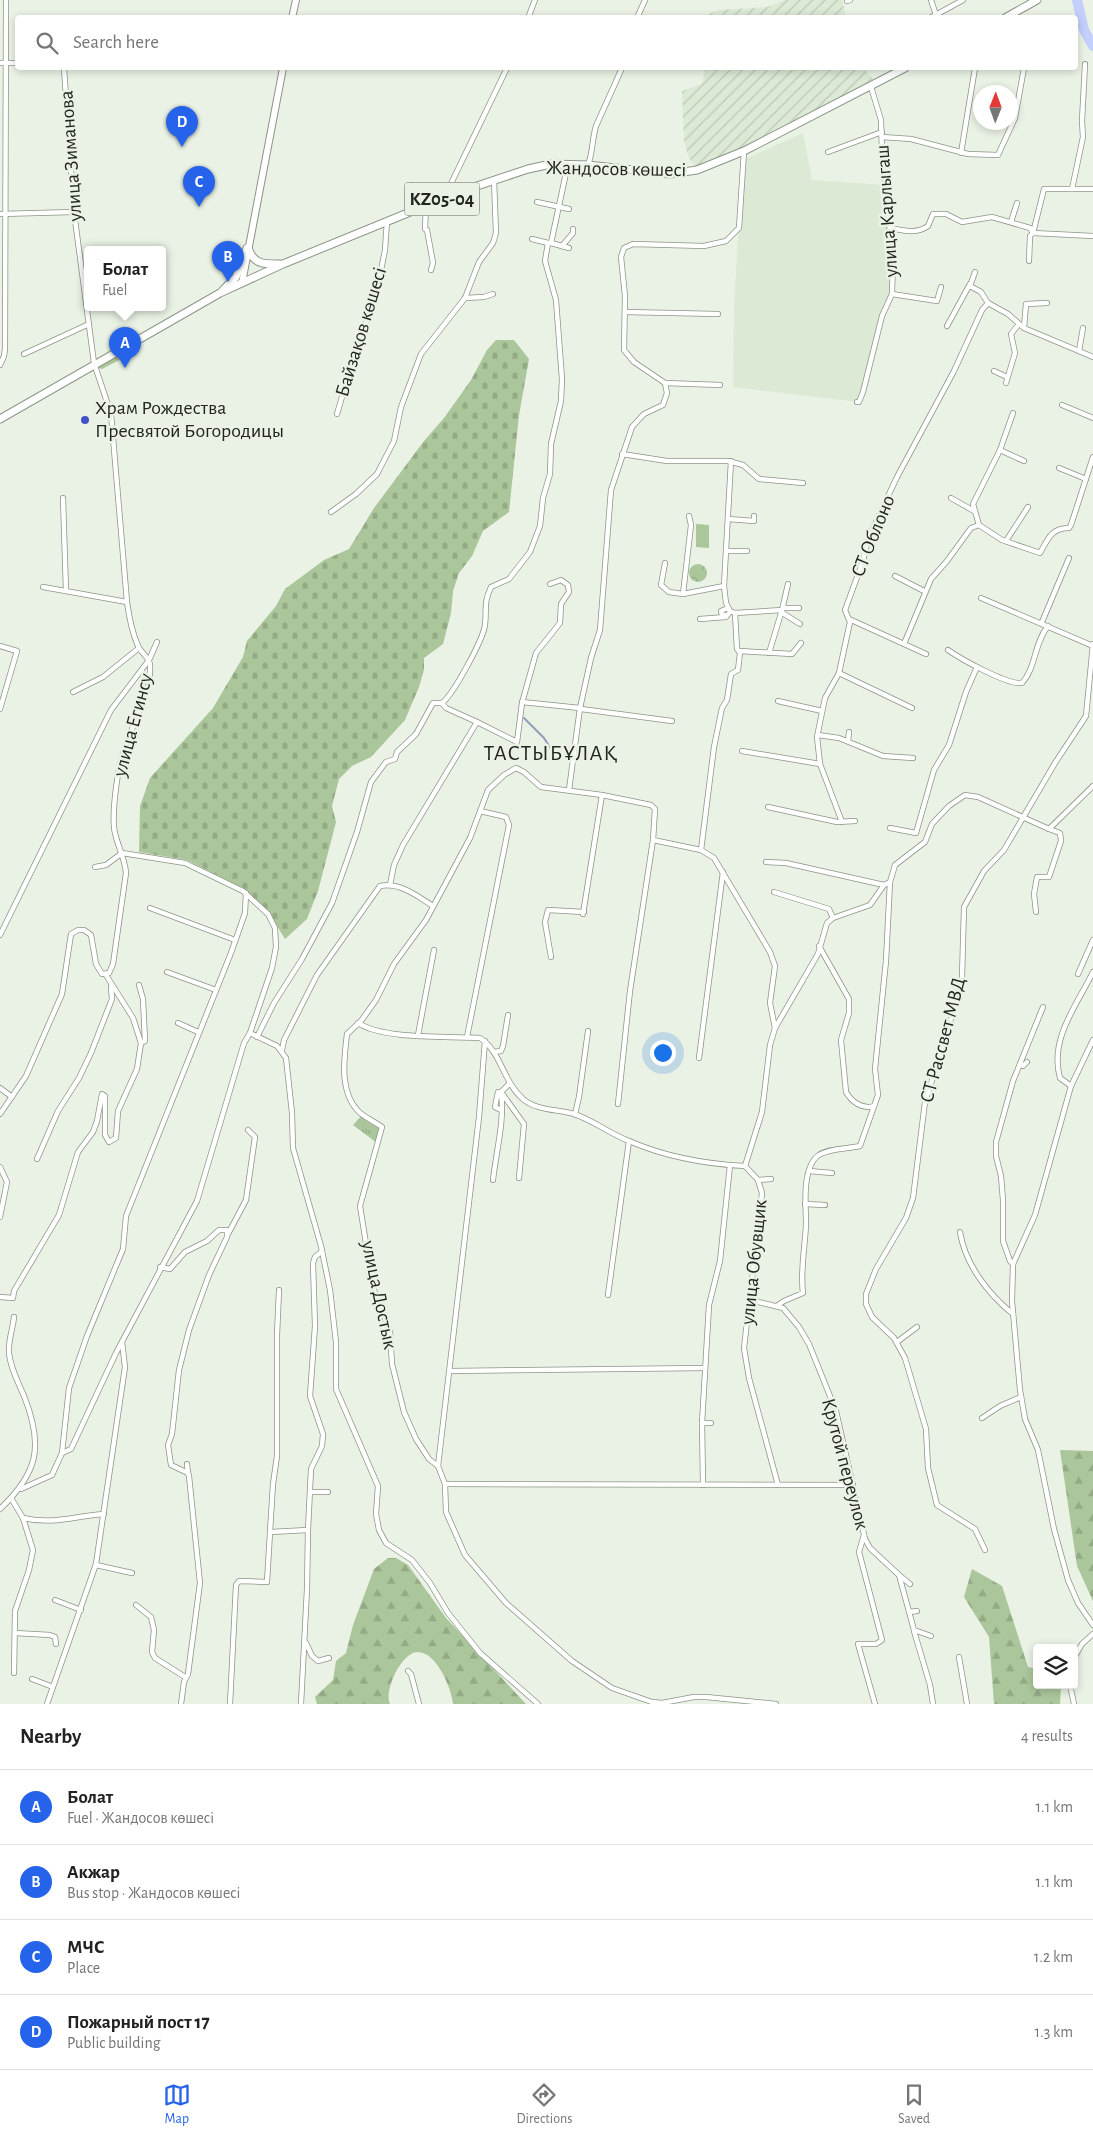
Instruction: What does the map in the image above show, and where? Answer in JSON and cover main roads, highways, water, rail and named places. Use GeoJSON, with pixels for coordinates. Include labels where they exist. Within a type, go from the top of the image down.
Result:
{"type":"FeatureCollection","features":[{"type":"Feature","properties":{"kind":"main road"},"geometry":{"type":"LineString","coordinates":[[293,15],[296,0]]}},
{"type":"Feature","properties":{"kind":"main road"},"geometry":{"type":"LineString","coordinates":[[1010,15],[1037,0]]}},
{"type":"Feature","properties":{"kind":"main road"},"geometry":{"type":"LineString","coordinates":[[242,283],[247,248],[283,70]]}},
{"type":"Feature","properties":{"kind":"main road","name":"Жандосов көшесі"},"geometry":{"type":"LineString","coordinates":[[0,419],[94,363],[220,293],[282,264],[444,198],[494,180],[543,166],[572,164],[656,173],[685,172],[717,164],[902,70]]}},
{"type":"Feature","properties":{"kind":"main road"},"geometry":{"type":"LineString","coordinates":[[247,248],[251,257],[260,264],[282,264]]}},
{"type":"Feature","properties":{"kind":"main road"},"geometry":{"type":"LineString","coordinates":[[220,293],[236,277],[247,248]]}},
{"type":"Feature","properties":{"kind":"waterway"},"geometry":{"type":"LineString","coordinates":[[1077,0],[1084,30],[1093,46]]}},
{"type":"Feature","properties":{"kind":"waterway"},"geometry":{"type":"LineString","coordinates":[[524,718],[544,738],[554,754]]}},
{"type":"Feature","properties":{"kind":"place","name":"Пожарный пост 17"},"geometry":{"type":"Point","coordinates":[182,147]}},
{"type":"Feature","properties":{"kind":"place","name":"МЧС"},"geometry":{"type":"Point","coordinates":[199,207]}},
{"type":"Feature","properties":{"kind":"place","name":"Акжар"},"geometry":{"type":"Point","coordinates":[228,282]}},
{"type":"Feature","properties":{"kind":"place","name":"Болат"},"geometry":{"type":"Point","coordinates":[125,368]}},
{"type":"Feature","properties":{"kind":"place","name":"Храм Рождества Пресвятой Богородицы"},"geometry":{"type":"Point","coordinates":[85,420]}},
{"type":"Feature","properties":{"kind":"district","name":"ТАСТЫБҰЛАҚ"},"geometry":{"type":"Point","coordinates":[551,753]}}]}
